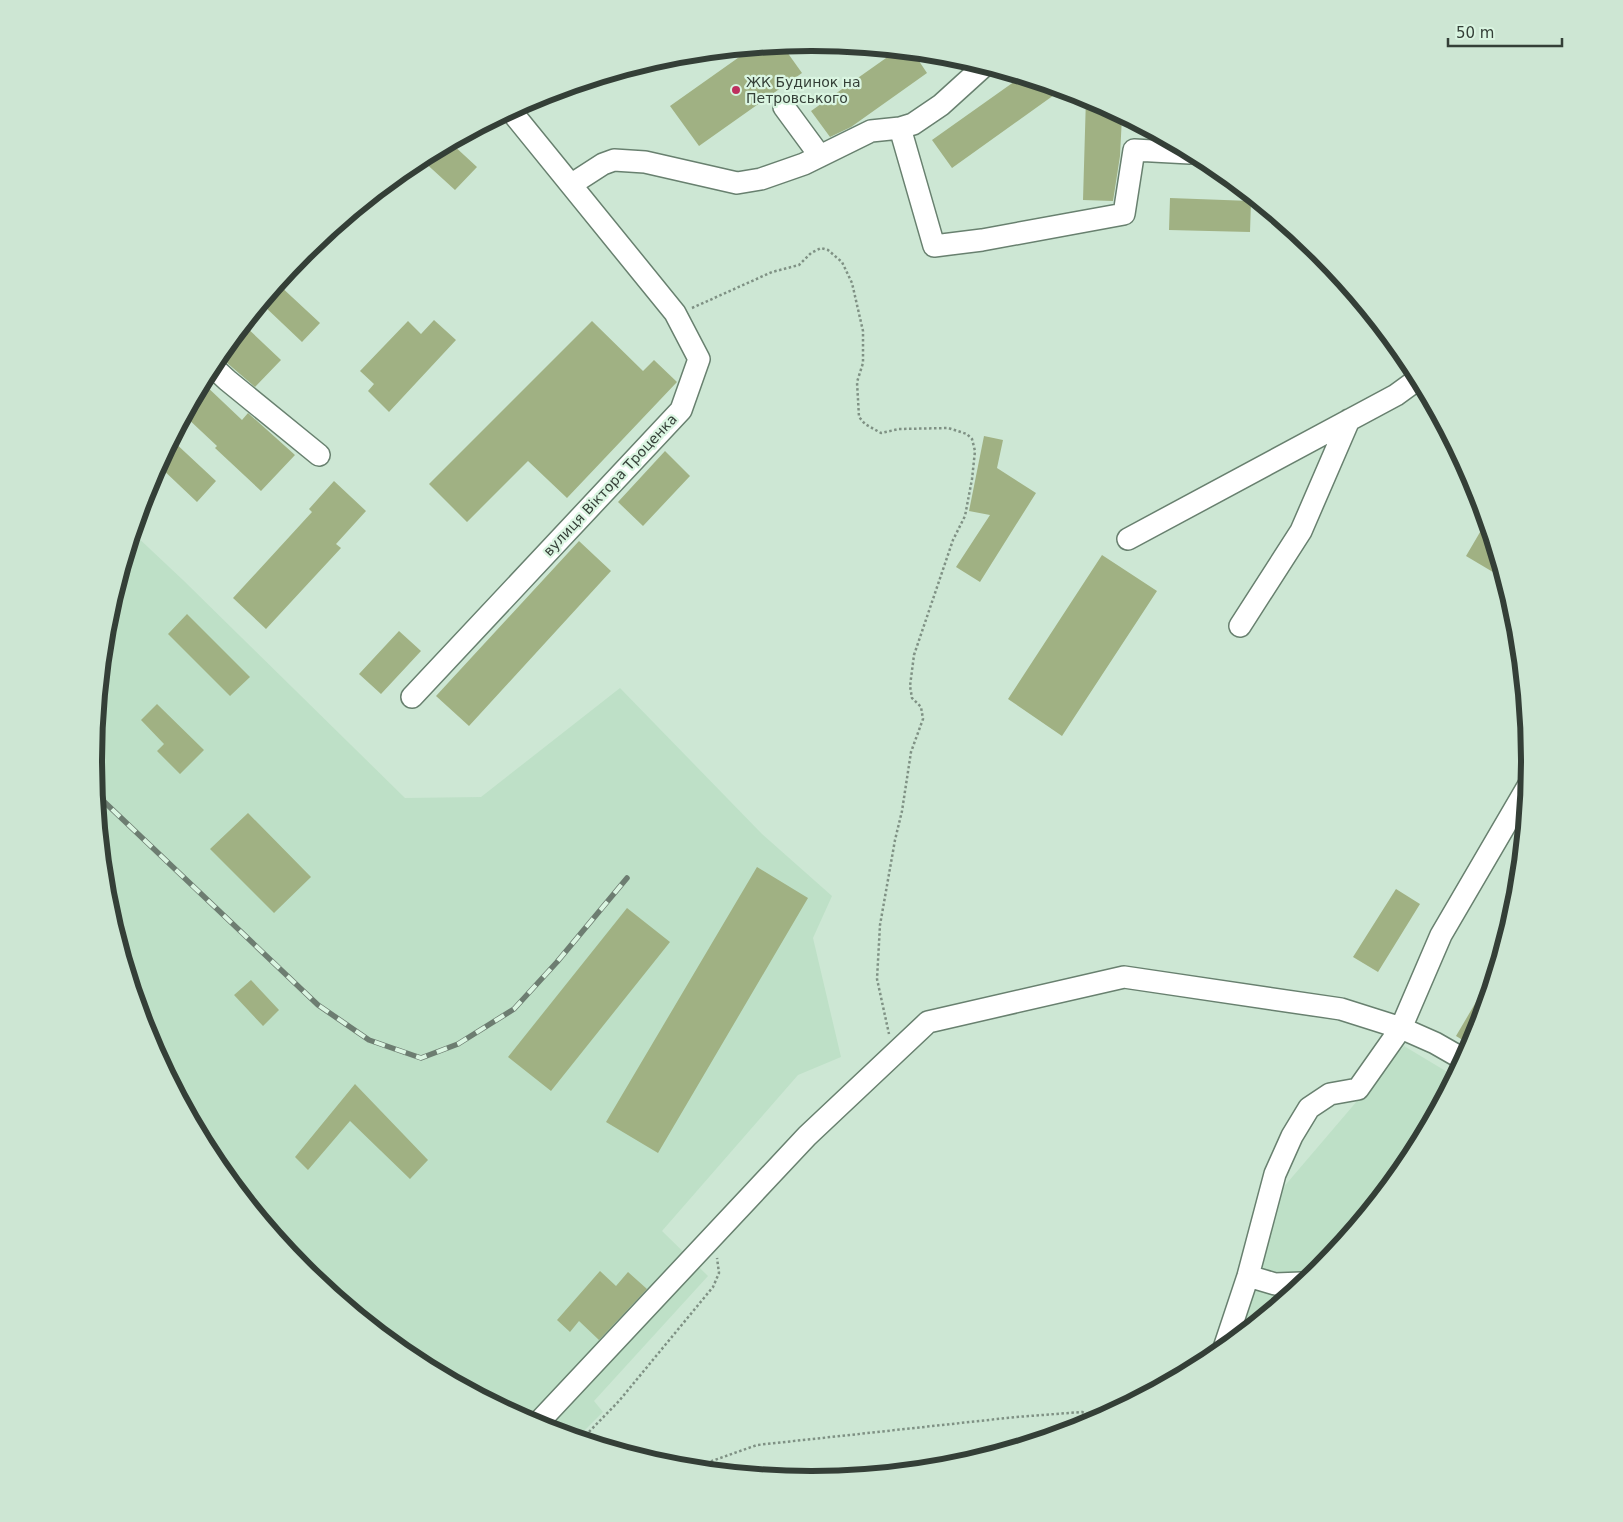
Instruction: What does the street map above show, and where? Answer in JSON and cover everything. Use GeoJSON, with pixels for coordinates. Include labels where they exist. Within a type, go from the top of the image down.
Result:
{"type":"FeatureCollection","features":[{"type":"Feature","properties":{"kind":"street"},"geometry":{"type":"LineString","coordinates":[[572,184],[603,164],[614,160],[645,162],[737,183],[780,174],[870,131],[900,128],[921,120],[941,105],[978,71]]}},
{"type":"Feature","properties":{"kind":"street"},"geometry":{"type":"LineString","coordinates":[[784,107],[820,156]]}},
{"type":"Feature","properties":{"kind":"street","name":"вулиця Віктора Троценка"},"geometry":{"type":"LineString","coordinates":[[412,697],[681,410],[699,359],[675,313],[515,116]]}},
{"type":"Feature","properties":{"kind":"street"},"geometry":{"type":"LineString","coordinates":[[900,128],[934,246],[982,240],[1124,214],[1134,150],[1176,152]]}},
{"type":"Feature","properties":{"kind":"street"},"geometry":{"type":"LineString","coordinates":[[218,371],[319,455]]}},
{"type":"Feature","properties":{"kind":"street"},"geometry":{"type":"LineString","coordinates":[[1128,539],[1396,395],[1412,383]]}},
{"type":"Feature","properties":{"kind":"street"},"geometry":{"type":"LineString","coordinates":[[1240,626],[1301,532],[1350,420]]}},
{"type":"Feature","properties":{"kind":"street"},"geometry":{"type":"LineString","coordinates":[[1228,1335],[1248,1276],[1274,1174],[1292,1136],[1310,1108],[1316,1103],[1330,1094],[1358,1090],[1401,1028],[1441,935],[1520,799]]}},
{"type":"Feature","properties":{"kind":"street"},"geometry":{"type":"LineString","coordinates":[[543,1418],[807,1136],[928,1022],[1124,977],[1341,1009],[1401,1028],[1435,1043],[1457,1055]]}},
{"type":"Feature","properties":{"kind":"street"},"geometry":{"type":"LineString","coordinates":[[1248,1276],[1275,1284],[1291,1283]]}},
{"type":"Feature","properties":{"kind":"path"},"geometry":{"type":"LineString","coordinates":[[675,313],[702,304],[772,272],[799,265],[811,252],[821,248],[828,250],[842,262],[852,283],[863,331],[863,362],[857,382],[858,417],[881,433],[899,429],[948,428],[967,434],[972,439],[975,451],[972,479],[964,516],[953,540],[914,655],[910,686],[912,698],[921,707],[923,719],[911,752],[902,811],[880,925],[877,979],[888,1033],[896,1051]]}},
{"type":"Feature","properties":{"kind":"path"},"geometry":{"type":"LineString","coordinates":[[587,1434],[619,1401],[713,1287],[719,1273],[712,1237]]}},
{"type":"Feature","properties":{"kind":"path"},"geometry":{"type":"LineString","coordinates":[[707,1463],[757,1445],[1016,1417],[1082,1412],[1089,1414]]}},
{"type":"Feature","properties":{"kind":"shaded area"},"geometry":{"type":"Polygon","coordinates":[[[138,537],[405,798],[481,797],[620,688],[762,834],[832,896],[813,938],[841,1057],[798,1075],[662,1231],[708,1276],[594,1401],[603,1412],[582,1433],[540,1417],[498,1398],[457,1376],[379,1324],[310,1263],[248,1193],[221,1155],[175,1075],[139,989],[126,945],[115,899],[103,807],[103,715],[108,668],[115,623],[138,537]]]}},
{"type":"Feature","properties":{"kind":"shaded area"},"geometry":{"type":"Polygon","coordinates":[[[1404,1046],[1449,1073],[1402,1155],[1375,1193],[1313,1263],[1279,1295],[1237,1329],[1276,1196],[1404,1046]]]}},
{"type":"Feature","properties":{"kind":"building","name":"ЖК Будинок на Петровського"},"geometry":{"type":"Polygon","coordinates":[[[787,52],[802,73],[699,146],[670,106],[742,55],[787,52]]]}},
{"type":"Feature","properties":{"kind":"building"},"geometry":{"type":"Polygon","coordinates":[[[889,56],[918,59],[927,73],[851,127],[830,137],[811,111],[889,56]]]}},
{"type":"Feature","properties":{"kind":"building"},"geometry":{"type":"Polygon","coordinates":[[[1015,81],[1055,94],[952,168],[932,140],[1015,81]]]}},
{"type":"Feature","properties":{"kind":"building"},"geometry":{"type":"Polygon","coordinates":[[[1086,106],[1122,122],[1120,156],[1113,201],[1083,200],[1086,106]]]}},
{"type":"Feature","properties":{"kind":"building"},"geometry":{"type":"Polygon","coordinates":[[[455,147],[477,167],[455,190],[427,165],[455,147]]]}},
{"type":"Feature","properties":{"kind":"building"},"geometry":{"type":"Polygon","coordinates":[[[1170,198],[1247,201],[1251,204],[1250,232],[1169,230],[1170,198]]]}},
{"type":"Feature","properties":{"kind":"building"},"geometry":{"type":"Polygon","coordinates":[[[283,288],[320,323],[302,342],[266,308],[283,288]]]}},
{"type":"Feature","properties":{"kind":"building"},"geometry":{"type":"Polygon","coordinates":[[[434,320],[456,340],[389,412],[368,391],[374,384],[360,371],[408,321],[421,334],[434,320]]]}},
{"type":"Feature","properties":{"kind":"building"},"geometry":{"type":"Polygon","coordinates":[[[592,321],[643,371],[654,360],[677,382],[567,498],[528,461],[467,522],[429,484],[592,321]]]}},
{"type":"Feature","properties":{"kind":"building"},"geometry":{"type":"Polygon","coordinates":[[[248,329],[281,360],[255,387],[225,361],[248,329]]]}},
{"type":"Feature","properties":{"kind":"building"},"geometry":{"type":"Polygon","coordinates":[[[208,388],[242,420],[248,413],[295,455],[261,491],[215,448],[217,446],[189,420],[208,388]]]}},
{"type":"Feature","properties":{"kind":"building"},"geometry":{"type":"Polygon","coordinates":[[[984,436],[1003,440],[997,468],[1036,493],[980,582],[956,567],[990,515],[969,511],[984,436]]]}},
{"type":"Feature","properties":{"kind":"building"},"geometry":{"type":"Polygon","coordinates":[[[177,444],[216,481],[197,502],[164,471],[177,444]]]}},
{"type":"Feature","properties":{"kind":"building"},"geometry":{"type":"Polygon","coordinates":[[[665,451],[690,476],[643,526],[618,502],[665,451]]]}},
{"type":"Feature","properties":{"kind":"building"},"geometry":{"type":"Polygon","coordinates":[[[334,481],[366,511],[336,544],[341,548],[266,629],[233,598],[312,512],[309,509],[334,481]]]}},
{"type":"Feature","properties":{"kind":"building"},"geometry":{"type":"Polygon","coordinates":[[[1482,528],[1496,574],[1466,556],[1482,528]]]}},
{"type":"Feature","properties":{"kind":"building"},"geometry":{"type":"Polygon","coordinates":[[[579,541],[611,571],[469,726],[436,696],[579,541]]]}},
{"type":"Feature","properties":{"kind":"building"},"geometry":{"type":"Polygon","coordinates":[[[1102,555],[1157,591],[1062,736],[1008,699],[1102,555]]]}},
{"type":"Feature","properties":{"kind":"building"},"geometry":{"type":"Polygon","coordinates":[[[187,614],[250,677],[230,696],[168,634],[187,614]]]}},
{"type":"Feature","properties":{"kind":"building"},"geometry":{"type":"Polygon","coordinates":[[[399,631],[421,651],[381,694],[359,674],[399,631]]]}},
{"type":"Feature","properties":{"kind":"building"},"geometry":{"type":"Polygon","coordinates":[[[157,704],[204,750],[180,774],[157,751],[164,744],[141,720],[157,704]]]}},
{"type":"Feature","properties":{"kind":"building"},"geometry":{"type":"Polygon","coordinates":[[[248,813],[311,877],[274,913],[210,849],[248,813]]]}},
{"type":"Feature","properties":{"kind":"building"},"geometry":{"type":"Polygon","coordinates":[[[757,867],[808,898],[658,1153],[606,1122],[757,867]]]}},
{"type":"Feature","properties":{"kind":"building"},"geometry":{"type":"Polygon","coordinates":[[[1396,889],[1420,904],[1378,972],[1353,957],[1396,889]]]}},
{"type":"Feature","properties":{"kind":"building"},"geometry":{"type":"Polygon","coordinates":[[[627,908],[670,942],[551,1091],[508,1057],[627,908]]]}},
{"type":"Feature","properties":{"kind":"building"},"geometry":{"type":"Polygon","coordinates":[[[251,980],[279,1010],[263,1026],[234,995],[251,980]]]}},
{"type":"Feature","properties":{"kind":"building"},"geometry":{"type":"Polygon","coordinates":[[[1484,988],[1464,1041],[1456,1036],[1484,988]]]}},
{"type":"Feature","properties":{"kind":"building"},"geometry":{"type":"Polygon","coordinates":[[[355,1084],[428,1160],[410,1179],[350,1121],[308,1170],[295,1157],[355,1084]]]}},
{"type":"Feature","properties":{"kind":"building"},"geometry":{"type":"Polygon","coordinates":[[[600,1271],[616,1286],[628,1272],[647,1289],[599,1340],[579,1321],[570,1332],[557,1320],[600,1271]]]}},
{"type":"Feature","properties":{"kind":"railway"},"geometry":{"type":"LineString","coordinates":[[103,801],[318,1005],[369,1040],[421,1058],[458,1044],[514,1009],[557,962],[627,878]]}},
{"type":"Feature","properties":{"kind":"place","name":"ЖК Будинок на Петровського"},"geometry":{"type":"Point","coordinates":[736,90]}}]}
